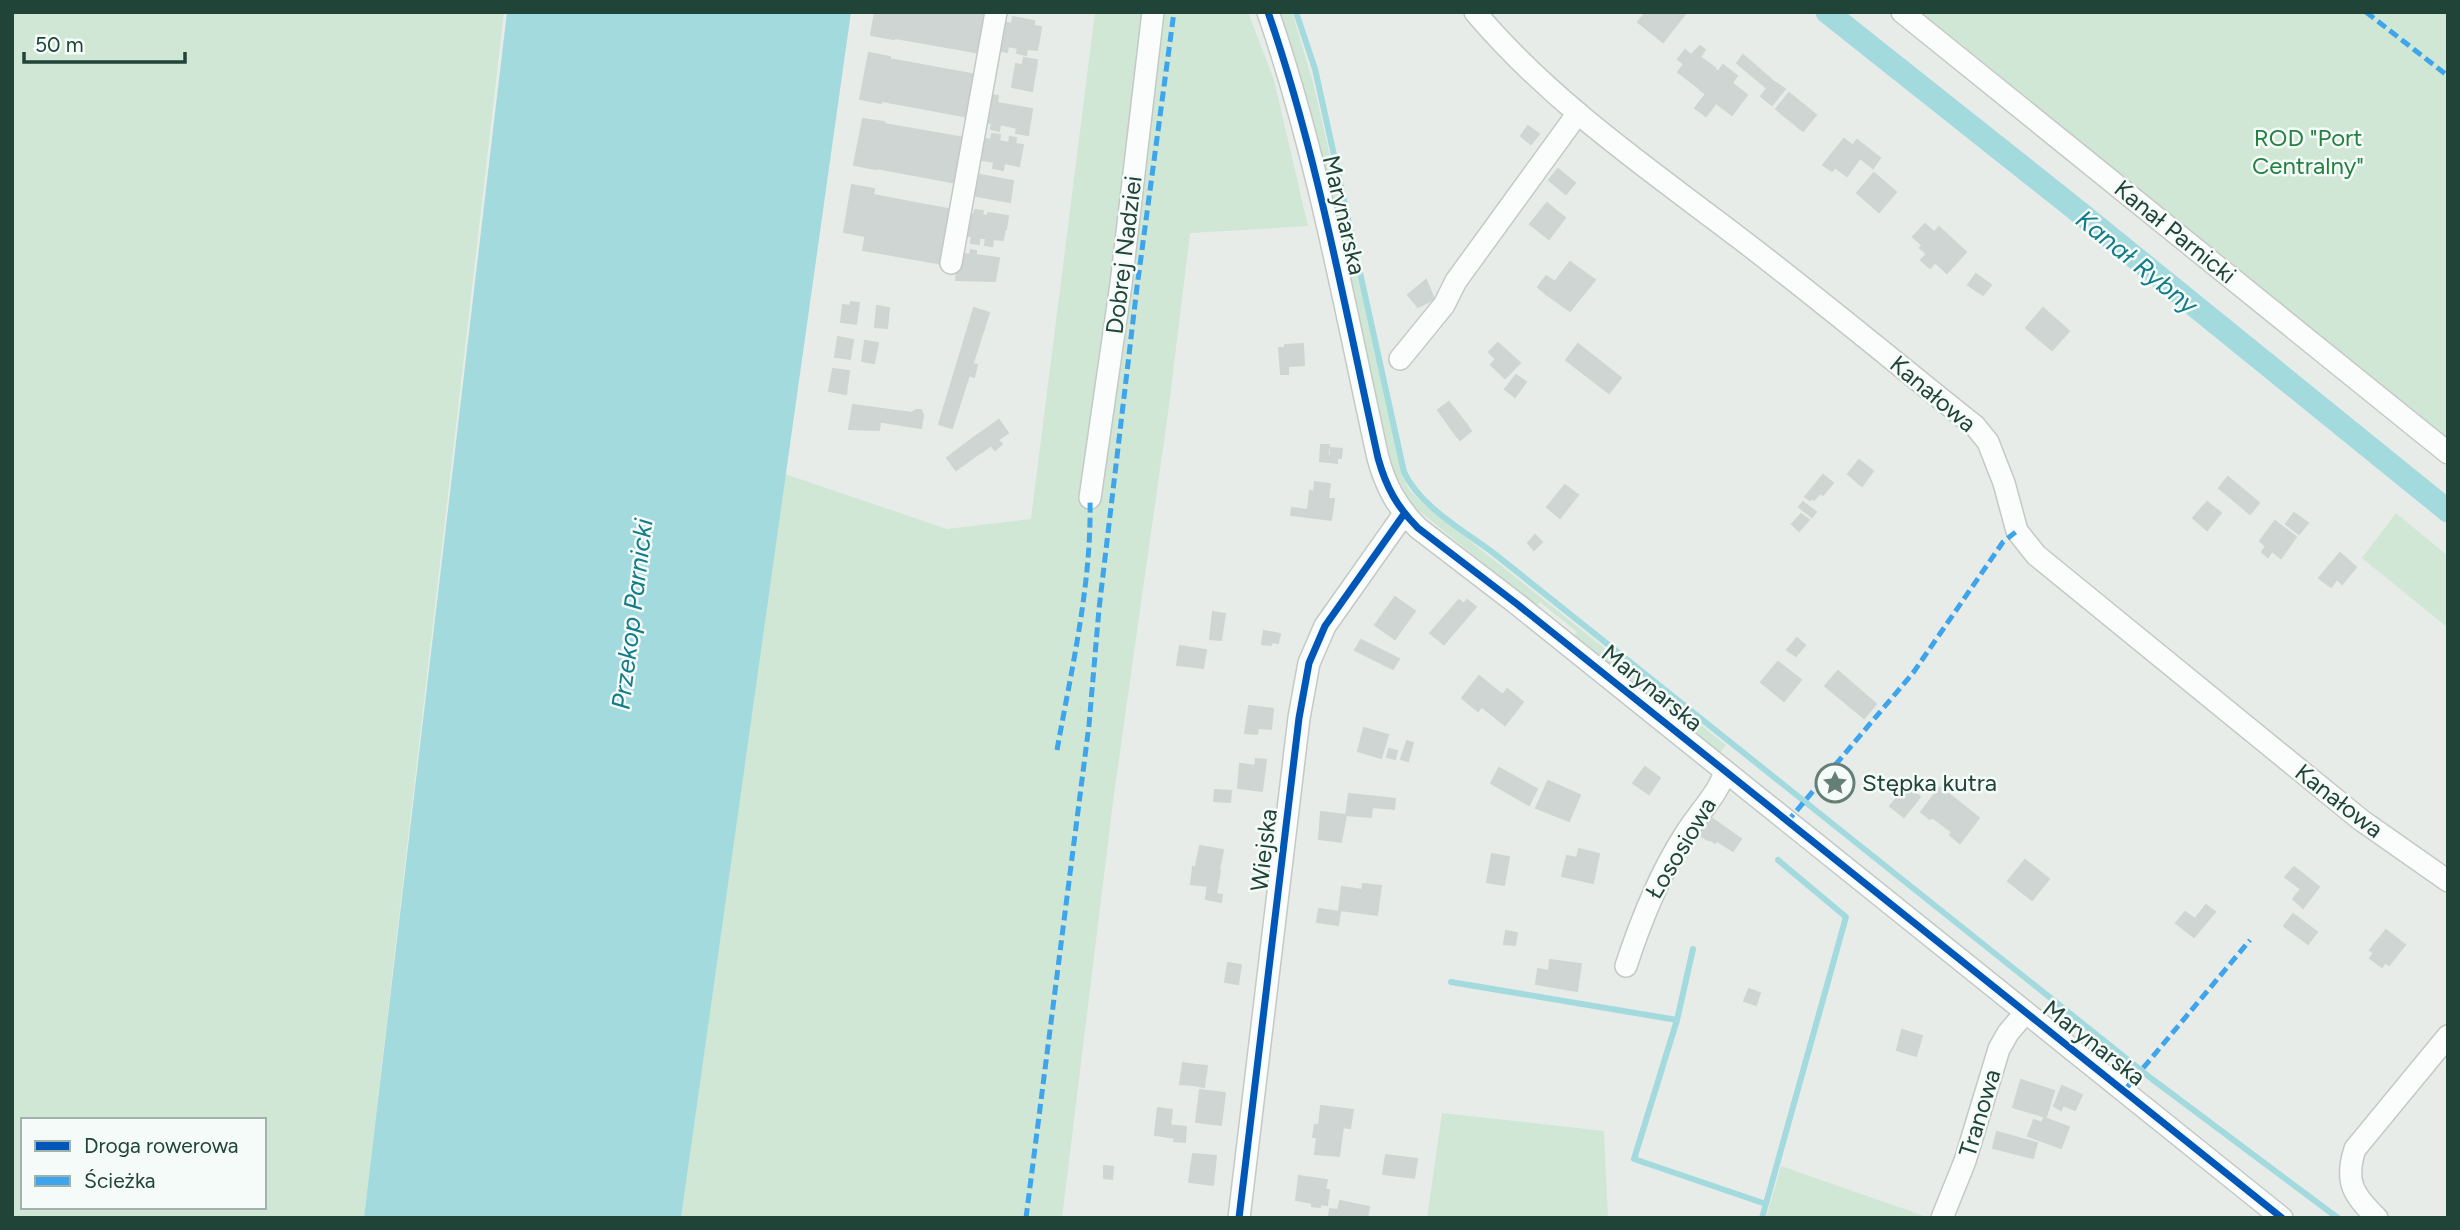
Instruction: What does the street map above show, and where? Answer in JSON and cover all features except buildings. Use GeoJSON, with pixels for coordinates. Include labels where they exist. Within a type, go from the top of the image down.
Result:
{"type":"FeatureCollection","features":[{"type":"Feature","properties":{"kind":"street"},"geometry":{"type":"LineString","coordinates":[[951,263],[996,12]]}},
{"type":"Feature","properties":{"kind":"street","name":"Dobrej Nadziei"},"geometry":{"type":"LineString","coordinates":[[1090,498],[1122,271],[1153,12]]}},
{"type":"Feature","properties":{"kind":"street","name":"Marynarska"},"geometry":{"type":"LineString","coordinates":[[1268,12],[1299,111],[1319,189],[1378,458],[1384,480],[1404,514],[1418,528],[1517,604],[2282,1218]]}},
{"type":"Feature","properties":{"kind":"street","name":"Kanałowa"},"geometry":{"type":"LineString","coordinates":[[1475,12],[1533,73],[1578,113],[1795,281],[1975,426],[1988,442],[2004,483],[2017,531],[2036,555],[2361,820],[2448,881]]}},
{"type":"Feature","properties":{"kind":"street","name":"Kanał Parnicki"},"geometry":{"type":"LineString","coordinates":[[1902,12],[2448,453]]}},
{"type":"Feature","properties":{"kind":"street"},"geometry":{"type":"LineString","coordinates":[[1400,359],[1444,305],[1456,281],[1578,113]]}},
{"type":"Feature","properties":{"kind":"street","name":"Wiejska"},"geometry":{"type":"LineString","coordinates":[[1239,1218],[1298,732],[1309,663],[1325,626],[1404,514]]}},
{"type":"Feature","properties":{"kind":"street","name":"Łososiowa"},"geometry":{"type":"LineString","coordinates":[[1626,966],[1659,877],[1685,833],[1721,783],[1725,772]]}},
{"type":"Feature","properties":{"kind":"street","name":"Tranowa"},"geometry":{"type":"LineString","coordinates":[[1942,1218],[1969,1150],[1999,1049],[2025,1013]]}},
{"type":"Feature","properties":{"kind":"street"},"geometry":{"type":"LineString","coordinates":[[2377,1218],[2351,1187],[2349,1167],[2355,1149],[2448,1036]]}},
{"type":"Feature","properties":{"kind":"green space"},"geometry":{"type":"Polygon","coordinates":[[[12,12],[504,12],[364,1218],[12,1218],[12,12]]]}},
{"type":"Feature","properties":{"kind":"green space"},"geometry":{"type":"Polygon","coordinates":[[[1095,12],[1248,12],[1274,80],[1308,226],[1190,233],[1169,406],[1114,794],[1062,1218],[681,1218],[785,474],[947,529],[1031,519],[1095,12]]]}},
{"type":"Feature","properties":{"kind":"green space"},"geometry":{"type":"Polygon","coordinates":[[[1278,12],[1292,12],[1314,86],[1403,476],[1408,488],[1420,501],[1726,745],[1719,754],[1574,636],[1577,632],[1540,602],[1536,606],[1413,506],[1393,470],[1319,146],[1278,12]]]}},
{"type":"Feature","properties":{"kind":"green space","name":"ROD \"Port Centralny\""},"geometry":{"type":"Polygon","coordinates":[[[1919,12],[2448,12],[2448,442],[2268,299],[1919,12]]]}},
{"type":"Feature","properties":{"kind":"green space"},"geometry":{"type":"Polygon","coordinates":[[[2396,513],[2448,556],[2448,628],[2362,558],[2396,513]]]}},
{"type":"Feature","properties":{"kind":"green space"},"geometry":{"type":"Polygon","coordinates":[[[1442,1113],[1604,1131],[1608,1218],[1427,1218],[1442,1113]]]}},
{"type":"Feature","properties":{"kind":"green space"},"geometry":{"type":"Polygon","coordinates":[[[1781,1166],[1930,1218],[1766,1218],[1781,1166]]]}},
{"type":"Feature","properties":{"kind":"water","name":"Przekop Parnicki"},"geometry":{"type":"Polygon","coordinates":[[[507,12],[851,12],[681,1218],[364,1218],[507,12]]]}},
{"type":"Feature","properties":{"kind":"waterway"},"geometry":{"type":"LineString","coordinates":[[1296,12],[1315,69],[1404,472],[1411,485],[1432,508],[1496,555],[2152,1079],[2338,1218]]}},
{"type":"Feature","properties":{"kind":"waterway","name":"Kanał Rybny"},"geometry":{"type":"LineString","coordinates":[[1827,12],[2448,511]]}},
{"type":"Feature","properties":{"kind":"waterway"},"geometry":{"type":"LineString","coordinates":[[1762,1218],[1846,917],[1778,860]]}},
{"type":"Feature","properties":{"kind":"waterway"},"geometry":{"type":"LineString","coordinates":[[1677,1020],[1693,949]]}},
{"type":"Feature","properties":{"kind":"waterway"},"geometry":{"type":"LineString","coordinates":[[1451,982],[1677,1020],[1634,1159],[1766,1204]]}},
{"type":"Feature","properties":{"kind":"marked path"},"geometry":{"type":"LineString","coordinates":[[1026,1218],[1089,725],[1099,609],[1137,287],[1174,12]]}},
{"type":"Feature","properties":{"kind":"marked path"},"geometry":{"type":"LineString","coordinates":[[2366,12],[2448,76]]}},
{"type":"Feature","properties":{"kind":"marked path"},"geometry":{"type":"LineString","coordinates":[[1057,750],[1084,593],[1090,498]]}},
{"type":"Feature","properties":{"kind":"marked path"},"geometry":{"type":"LineString","coordinates":[[1787,822],[1913,673],[2003,542],[2017,531]]}},
{"type":"Feature","properties":{"kind":"marked path"},"geometry":{"type":"LineString","coordinates":[[2124,1091],[2250,940]]}},
{"type":"Feature","properties":{"kind":"cycle path"},"geometry":{"type":"LineString","coordinates":[[1268,12],[1302,122],[1316,178],[1378,458],[1393,496],[1411,520],[2282,1218]]}},
{"type":"Feature","properties":{"kind":"cycle path"},"geometry":{"type":"LineString","coordinates":[[1239,1218],[1299,718],[1309,663],[1325,626],[1404,514]]}},
{"type":"Feature","properties":{"kind":"place","name":"Stępka kutra"},"geometry":{"type":"Point","coordinates":[1835,783]}}]}
